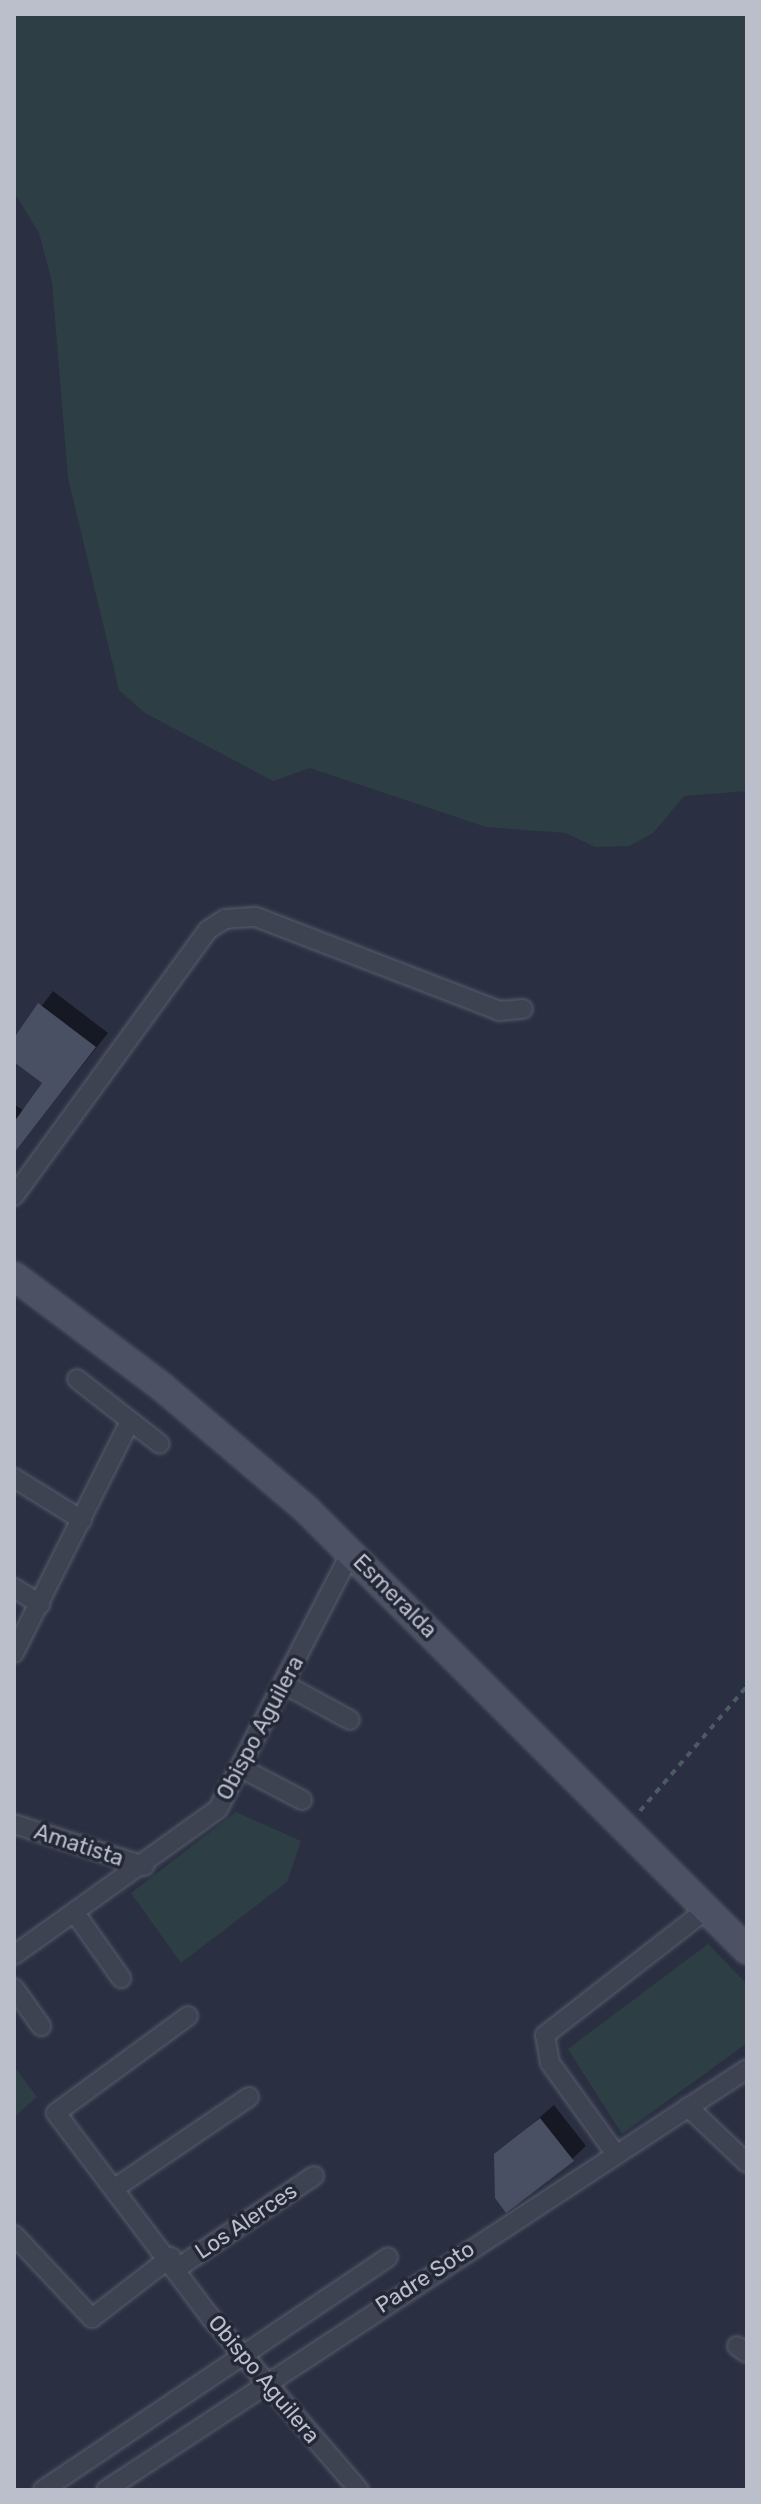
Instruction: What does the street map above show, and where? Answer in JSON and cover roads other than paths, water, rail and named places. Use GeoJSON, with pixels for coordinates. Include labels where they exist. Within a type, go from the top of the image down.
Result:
{"type":"FeatureCollection","features":[{"type":"Feature","properties":{"kind":"street"},"geometry":{"type":"LineString","coordinates":[[14,1196],[208,930],[225,919],[256,917],[499,1011],[523,1009]]}},
{"type":"Feature","properties":{"kind":"street","name":"Esmeralda"},"geometry":{"type":"LineString","coordinates":[[14,1276],[210,1425],[351,1552],[747,1950]]}},
{"type":"Feature","properties":{"kind":"street"},"geometry":{"type":"LineString","coordinates":[[77,1379],[160,1444]]}},
{"type":"Feature","properties":{"kind":"street"},"geometry":{"type":"LineString","coordinates":[[14,1653],[130,1421]]}},
{"type":"Feature","properties":{"kind":"street"},"geometry":{"type":"LineString","coordinates":[[14,1478],[82,1520]]}},
{"type":"Feature","properties":{"kind":"street","name":"Obispo Aguilera"},"geometry":{"type":"LineString","coordinates":[[14,1955],[210,1818],[241,1768],[351,1552]]}},
{"type":"Feature","properties":{"kind":"street"},"geometry":{"type":"LineString","coordinates":[[14,1588],[40,1604]]}},
{"type":"Feature","properties":{"kind":"street"},"geometry":{"type":"LineString","coordinates":[[284,1684],[350,1720]]}},
{"type":"Feature","properties":{"kind":"street"},"geometry":{"type":"LineString","coordinates":[[241,1768],[302,1800]]}},
{"type":"Feature","properties":{"kind":"street","name":"Amatista"},"geometry":{"type":"LineString","coordinates":[[16,1826],[144,1866]]}},
{"type":"Feature","properties":{"kind":"street"},"geometry":{"type":"LineString","coordinates":[[615,2153],[550,2063],[545,2035],[707,1909]]}},
{"type":"Feature","properties":{"kind":"street"},"geometry":{"type":"LineString","coordinates":[[75,1913],[121,1978]]}},
{"type":"Feature","properties":{"kind":"street"},"geometry":{"type":"LineString","coordinates":[[14,1988],[41,2026]]}},
{"type":"Feature","properties":{"kind":"street","name":"Obispo Aguilera"},"geometry":{"type":"LineString","coordinates":[[188,2016],[56,2113],[266,2382],[359,2490]]}},
{"type":"Feature","properties":{"kind":"street","name":"Padre Soto"},"geometry":{"type":"LineString","coordinates":[[106,2490],[266,2382],[747,2069]]}},
{"type":"Feature","properties":{"kind":"street"},"geometry":{"type":"LineString","coordinates":[[115,2188],[249,2097]]}},
{"type":"Feature","properties":{"kind":"street"},"geometry":{"type":"LineString","coordinates":[[688,2107],[747,2163]]}},
{"type":"Feature","properties":{"kind":"street","name":"Los Alerces"},"geometry":{"type":"LineString","coordinates":[[14,2235],[92,2318],[175,2262],[314,2176]]}},
{"type":"Feature","properties":{"kind":"street","name":"Padre Soto"},"geometry":{"type":"LineString","coordinates":[[43,2490],[388,2257]]}}]}
